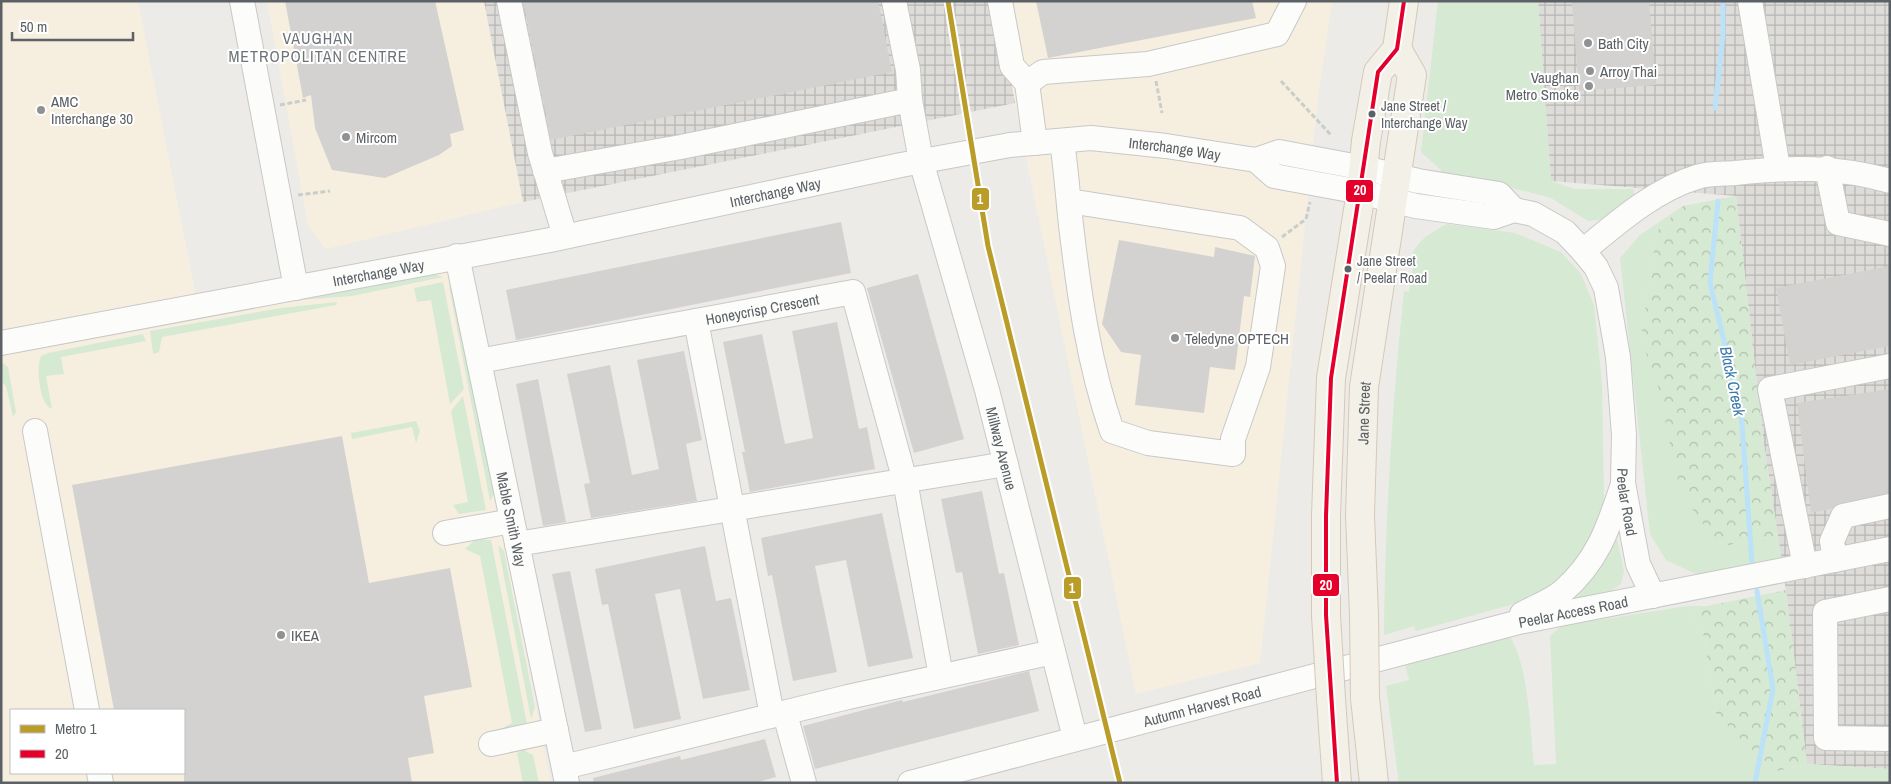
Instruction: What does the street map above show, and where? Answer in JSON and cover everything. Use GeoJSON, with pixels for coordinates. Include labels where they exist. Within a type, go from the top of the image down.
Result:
{"type":"FeatureCollection","features":[{"type":"Feature","properties":{"kind":"main road"},"geometry":{"type":"LineString","coordinates":[[1337,783],[1326,615],[1326,516],[1331,378],[1363,180],[1378,72],[1397,49],[1404,1]]}},
{"type":"Feature","properties":{"kind":"main road","name":"Jane Street"},"geometry":{"type":"LineString","coordinates":[[1374,783],[1366,698],[1360,515],[1364,387],[1412,75],[1397,49]]}},
{"type":"Feature","properties":{"kind":"street"},"geometry":{"type":"LineString","coordinates":[[242,1],[296,288]]}},
{"type":"Feature","properties":{"kind":"street"},"geometry":{"type":"LineString","coordinates":[[509,1],[545,171],[565,236]]}},
{"type":"Feature","properties":{"kind":"street","name":"Millway Avenue"},"geometry":{"type":"LineString","coordinates":[[894,1],[908,70],[910,100],[921,161],[987,390],[1075,738]]}},
{"type":"Feature","properties":{"kind":"street"},"geometry":{"type":"LineString","coordinates":[[1000,1],[1012,66],[1026,83],[1035,143]]}},
{"type":"Feature","properties":{"kind":"street"},"geometry":{"type":"LineString","coordinates":[[1026,83],[1043,72],[1152,63],[1277,34],[1294,1]]}},
{"type":"Feature","properties":{"kind":"street"},"geometry":{"type":"LineString","coordinates":[[1750,1],[1778,168]]}},
{"type":"Feature","properties":{"kind":"street"},"geometry":{"type":"LineString","coordinates":[[545,171],[681,147],[910,100]]}},
{"type":"Feature","properties":{"kind":"street","name":"Interchange Way"},"geometry":{"type":"LineString","coordinates":[[1,343],[565,236],[921,161],[1010,145],[1091,138],[1166,146],[1256,160],[1274,176],[1363,180]]}},
{"type":"Feature","properties":{"kind":"street"},"geometry":{"type":"LineString","coordinates":[[1062,141],[1076,263],[1098,390],[1112,432],[1148,443],[1233,454],[1233,439],[1258,366],[1273,266],[1267,248],[1240,228],[1069,201]]}},
{"type":"Feature","properties":{"kind":"street"},"geometry":{"type":"LineString","coordinates":[[1583,251],[1625,217],[1656,196],[1698,176],[1778,168],[1827,168],[1890,182]]}},
{"type":"Feature","properties":{"kind":"street"},"geometry":{"type":"LineString","coordinates":[[1827,168],[1838,223],[1890,234]]}},
{"type":"Feature","properties":{"kind":"street","name":"Peelar Road"},"geometry":{"type":"LineString","coordinates":[[1363,180],[1395,188],[1416,206],[1494,217],[1514,210],[1533,214],[1565,232],[1596,267],[1606,288],[1618,357],[1624,435],[1623,483],[1638,564],[1653,596]]}},
{"type":"Feature","properties":{"kind":"street","name":"Mable Smith Way"},"geometry":{"type":"LineString","coordinates":[[457,256],[566,775]]}},
{"type":"Feature","properties":{"kind":"street","name":"Honeycrisp Crescent"},"geometry":{"type":"LineString","coordinates":[[479,361],[853,292],[905,480]]}},
{"type":"Feature","properties":{"kind":"street"},"geometry":{"type":"LineString","coordinates":[[696,321],[732,509],[780,720],[804,783]]}},
{"type":"Feature","properties":{"kind":"street"},"geometry":{"type":"LineString","coordinates":[[1805,566],[1770,389],[1890,366]]}},
{"type":"Feature","properties":{"kind":"street"},"geometry":{"type":"LineString","coordinates":[[35,431],[87,709]]}},
{"type":"Feature","properties":{"kind":"street"},"geometry":{"type":"LineString","coordinates":[[445,533],[515,533],[732,509],[1006,464]]}},
{"type":"Feature","properties":{"kind":"street"},"geometry":{"type":"LineString","coordinates":[[905,480],[941,676]]}},
{"type":"Feature","properties":{"kind":"street"},"geometry":{"type":"LineString","coordinates":[[1494,629],[1561,593],[1583,572],[1598,550],[1623,483]]}},
{"type":"Feature","properties":{"kind":"street"},"geometry":{"type":"LineString","coordinates":[[1835,560],[1832,541],[1843,516],[1890,506]]}},
{"type":"Feature","properties":{"kind":"street"},"geometry":{"type":"LineString","coordinates":[[1653,596],[1890,548]]}},
{"type":"Feature","properties":{"kind":"street","name":"Peelar Access Road"},"geometry":{"type":"LineString","coordinates":[[1494,629],[1519,622],[1653,596]]}},
{"type":"Feature","properties":{"kind":"street"},"geometry":{"type":"LineString","coordinates":[[1890,599],[1825,612],[1826,738],[1890,739]]}},
{"type":"Feature","properties":{"kind":"street","name":"Autumn Harvest Road"},"geometry":{"type":"LineString","coordinates":[[910,783],[1494,629]]}},
{"type":"Feature","properties":{"kind":"street"},"geometry":{"type":"LineString","coordinates":[[566,775],[941,676],[1053,652]]}},
{"type":"Feature","properties":{"kind":"street"},"geometry":{"type":"LineString","coordinates":[[491,744],[556,730]]}},
{"type":"Feature","properties":{"kind":"path"},"geometry":{"type":"LineString","coordinates":[[1152,63],[1162,112]]}},
{"type":"Feature","properties":{"kind":"path"},"geometry":{"type":"LineString","coordinates":[[1281,81],[1331,135]]}},
{"type":"Feature","properties":{"kind":"path"},"geometry":{"type":"LineString","coordinates":[[262,108],[306,100]]}},
{"type":"Feature","properties":{"kind":"path"},"geometry":{"type":"LineString","coordinates":[[279,198],[330,191]]}},
{"type":"Feature","properties":{"kind":"path"},"geometry":{"type":"LineString","coordinates":[[1267,248],[1306,218],[1310,202]]}},
{"type":"Feature","properties":{"kind":"shaded area"},"geometry":{"type":"Polygon","coordinates":[[[1,1],[138,1],[200,318],[450,268],[551,783],[1,783],[1,1]]]}},
{"type":"Feature","properties":{"kind":"shaded area"},"geometry":{"type":"Polygon","coordinates":[[[267,1],[484,1],[523,202],[326,249],[308,225],[267,1]]]}},
{"type":"Feature","properties":{"kind":"shaded area"},"geometry":{"type":"Polygon","coordinates":[[[484,1],[997,1],[1015,103],[523,202],[484,1]]]}},
{"type":"Feature","properties":{"kind":"shaded area"},"geometry":{"type":"Polygon","coordinates":[[[997,1],[1332,1],[1318,98],[1260,663],[1136,694],[1015,103],[997,1]]]}},
{"type":"Feature","properties":{"kind":"shaded area"},"geometry":{"type":"Polygon","coordinates":[[[1538,1],[1890,1],[1890,769],[1807,764],[1786,590],[1763,437],[1736,196],[1551,181],[1538,1]]]}},
{"type":"Feature","properties":{"kind":"green space"},"geometry":{"type":"Polygon","coordinates":[[[1438,1],[1538,1],[1551,181],[1574,189],[1633,189],[1637,204],[1615,218],[1588,221],[1551,198],[1512,188],[1439,177],[1441,170],[1421,152],[1438,1]]]}},
{"type":"Feature","properties":{"kind":"green space"},"geometry":{"type":"Polygon","coordinates":[[[1736,196],[1763,437],[1778,535],[1719,547],[1680,491],[1658,387],[1641,338],[1657,231],[1683,206],[1736,196]]]}},
{"type":"Feature","properties":{"kind":"green space"},"geometry":{"type":"Polygon","coordinates":[[[1683,206],[1657,231],[1641,338],[1719,547],[1778,535],[1782,562],[1698,575],[1666,560],[1650,534],[1620,258],[1640,235],[1683,206]]]}},
{"type":"Feature","properties":{"kind":"green space"},"geometry":{"type":"Polygon","coordinates":[[[1447,224],[1515,233],[1561,252],[1581,274],[1594,305],[1602,383],[1604,499],[1593,545],[1545,593],[1514,604],[1416,631],[1414,626],[1384,635],[1390,463],[1404,291],[1409,292],[1413,267],[1409,264],[1414,250],[1428,235],[1447,224]]]}},
{"type":"Feature","properties":{"kind":"green space"},"geometry":{"type":"Polygon","coordinates":[[[434,274],[443,277],[352,296],[289,301],[416,276],[434,274]]]}},
{"type":"Feature","properties":{"kind":"green space"},"geometry":{"type":"Polygon","coordinates":[[[443,282],[464,389],[450,404],[431,300],[417,302],[414,288],[443,282]]]}},
{"type":"Feature","properties":{"kind":"green space"},"geometry":{"type":"Polygon","coordinates":[[[449,286],[453,286],[495,492],[490,501],[449,286]]]}},
{"type":"Feature","properties":{"kind":"green space"},"geometry":{"type":"Polygon","coordinates":[[[337,302],[336,305],[162,337],[159,352],[153,354],[150,331],[281,308],[337,302]]]}},
{"type":"Feature","properties":{"kind":"green space"},"geometry":{"type":"Polygon","coordinates":[[[143,334],[146,341],[61,357],[64,374],[46,376],[52,409],[48,406],[41,393],[39,369],[41,356],[143,334]]]}},
{"type":"Feature","properties":{"kind":"green space"},"geometry":{"type":"Polygon","coordinates":[[[1,362],[8,367],[16,412],[13,417],[6,386],[1,381],[1,362]]]}},
{"type":"Feature","properties":{"kind":"green space"},"geometry":{"type":"Polygon","coordinates":[[[463,396],[486,510],[459,514],[453,505],[468,502],[451,411],[463,396]]]}},
{"type":"Feature","properties":{"kind":"green space"},"geometry":{"type":"Polygon","coordinates":[[[416,421],[420,431],[416,443],[412,427],[352,439],[351,433],[416,421]]]}},
{"type":"Feature","properties":{"kind":"green space"},"geometry":{"type":"Polygon","coordinates":[[[1616,534],[1624,571],[1621,584],[1607,594],[1567,599],[1616,534]]]}},
{"type":"Feature","properties":{"kind":"green space"},"geometry":{"type":"Polygon","coordinates":[[[476,539],[491,540],[527,724],[505,734],[497,731],[512,723],[480,556],[465,549],[476,539]]]}},
{"type":"Feature","properties":{"kind":"green space"},"geometry":{"type":"Polygon","coordinates":[[[498,545],[504,551],[535,707],[531,719],[498,545]]]}},
{"type":"Feature","properties":{"kind":"green space"},"geometry":{"type":"Polygon","coordinates":[[[1786,590],[1807,764],[1777,771],[1748,746],[1716,714],[1703,632],[1687,606],[1707,606],[1786,590]]]}},
{"type":"Feature","properties":{"kind":"green space"},"geometry":{"type":"Polygon","coordinates":[[[1687,606],[1703,632],[1716,714],[1777,771],[1807,764],[1890,769],[1890,783],[1399,783],[1386,686],[1409,680],[1405,664],[1508,634],[1515,646],[1524,679],[1530,716],[1534,765],[1556,764],[1550,636],[1561,626],[1687,606]]]}},
{"type":"Feature","properties":{"kind":"green space"},"geometry":{"type":"Polygon","coordinates":[[[524,750],[533,755],[539,783],[523,783],[517,753],[524,750]]]}},
{"type":"Feature","properties":{"kind":"building"},"geometry":{"type":"Polygon","coordinates":[[[285,1],[435,1],[464,130],[450,134],[452,146],[439,155],[385,178],[332,170],[315,128],[311,95],[303,98],[285,1]]]}},
{"type":"Feature","properties":{"kind":"building"},"geometry":{"type":"Polygon","coordinates":[[[523,1],[878,1],[892,72],[551,140],[523,1]]]}},
{"type":"Feature","properties":{"kind":"building"},"geometry":{"type":"Polygon","coordinates":[[[1036,1],[1252,1],[1256,18],[1048,58],[1036,1]]]}},
{"type":"Feature","properties":{"kind":"building"},"geometry":{"type":"Polygon","coordinates":[[[1572,1],[1649,1],[1656,85],[1579,91],[1572,1]]]}},
{"type":"Feature","properties":{"kind":"building"},"geometry":{"type":"Polygon","coordinates":[[[841,222],[851,273],[516,340],[506,290],[841,222]]]}},
{"type":"Feature","properties":{"kind":"building","name":"Teledyne OPTECH"},"geometry":{"type":"Polygon","coordinates":[[[1119,240],[1214,257],[1215,247],[1255,256],[1250,297],[1244,296],[1235,370],[1210,367],[1204,413],[1135,405],[1141,355],[1121,352],[1102,324],[1119,240]]]}},
{"type":"Feature","properties":{"kind":"building"},"geometry":{"type":"Polygon","coordinates":[[[1890,266],[1890,346],[1790,365],[1776,288],[1890,266]]]}},
{"type":"Feature","properties":{"kind":"building"},"geometry":{"type":"Polygon","coordinates":[[[918,274],[964,439],[914,453],[867,288],[918,274]]]}},
{"type":"Feature","properties":{"kind":"building"},"geometry":{"type":"Polygon","coordinates":[[[837,322],[859,429],[867,427],[875,469],[750,492],[742,452],[745,452],[723,342],[762,334],[785,444],[813,438],[792,331],[837,322]]]}},
{"type":"Feature","properties":{"kind":"building"},"geometry":{"type":"Polygon","coordinates":[[[684,351],[702,440],[686,444],[697,501],[591,518],[584,484],[590,483],[567,374],[610,365],[632,475],[659,469],[637,360],[684,351]]]}},
{"type":"Feature","properties":{"kind":"building"},"geometry":{"type":"Polygon","coordinates":[[[538,379],[566,522],[543,526],[516,384],[538,379]]]}},
{"type":"Feature","properties":{"kind":"building"},"geometry":{"type":"Polygon","coordinates":[[[1890,389],[1890,493],[1840,503],[1831,509],[1811,513],[1797,403],[1890,389]]]}},
{"type":"Feature","properties":{"kind":"building","name":"IKEA"},"geometry":{"type":"Polygon","coordinates":[[[342,436],[369,583],[450,568],[472,687],[424,696],[434,753],[408,758],[412,783],[184,783],[185,709],[114,709],[72,485],[342,436]]]}},
{"type":"Feature","properties":{"kind":"building"},"geometry":{"type":"Polygon","coordinates":[[[982,491],[999,574],[1004,573],[1019,645],[978,654],[962,572],[956,573],[941,499],[982,491]]]}},
{"type":"Feature","properties":{"kind":"building"},"geometry":{"type":"Polygon","coordinates":[[[882,513],[913,658],[868,667],[846,560],[815,566],[837,672],[793,681],[772,575],[768,576],[761,538],[882,513]]]}},
{"type":"Feature","properties":{"kind":"building"},"geometry":{"type":"Polygon","coordinates":[[[705,546],[716,601],[731,598],[750,690],[703,699],[680,589],[655,594],[681,719],[634,729],[608,604],[602,605],[595,569],[705,546]]]}},
{"type":"Feature","properties":{"kind":"building"},"geometry":{"type":"Polygon","coordinates":[[[570,571],[602,729],[585,732],[552,574],[570,571]]]}},
{"type":"Feature","properties":{"kind":"building"},"geometry":{"type":"Polygon","coordinates":[[[1029,671],[1039,711],[815,769],[803,726],[902,700],[903,702],[1029,671]]]}},
{"type":"Feature","properties":{"kind":"building"},"geometry":{"type":"Polygon","coordinates":[[[765,739],[776,777],[754,783],[594,783],[593,778],[680,756],[681,760],[765,739]]]}},
{"type":"Feature","properties":{"kind":"waterway","name":"Black Creek"},"geometry":{"type":"LineString","coordinates":[[1715,108],[1723,35],[1723,1]]}},
{"type":"Feature","properties":{"kind":"waterway","name":"Black Creek"},"geometry":{"type":"LineString","coordinates":[[1718,201],[1710,283],[1741,411],[1752,563]]}},
{"type":"Feature","properties":{"kind":"waterway","name":"Black Creek"},"geometry":{"type":"LineString","coordinates":[[1755,783],[1773,689],[1757,591]]}},
{"type":"Feature","properties":{"kind":"metro line","name":"1"},"geometry":{"type":"LineString","coordinates":[[948,1],[988,246],[1120,783]]}},
{"type":"Feature","properties":{"kind":"transit line","name":"20"},"geometry":{"type":"LineString","coordinates":[[1337,783],[1326,615],[1326,516],[1331,378],[1378,72],[1397,49],[1404,1]]}},
{"type":"Feature","properties":{"kind":"place","name":"Bath City"},"geometry":{"type":"Point","coordinates":[1588,43]}},
{"type":"Feature","properties":{"kind":"place","name":"Arroy Thai"},"geometry":{"type":"Point","coordinates":[1590,71]}},
{"type":"Feature","properties":{"kind":"place","name":"Vaughan Metro Smoke"},"geometry":{"type":"Point","coordinates":[1589,86]}},
{"type":"Feature","properties":{"kind":"place","name":"AMC Interchange 30"},"geometry":{"type":"Point","coordinates":[41,110]}},
{"type":"Feature","properties":{"kind":"place","name":"Jane Street / Interchange Way"},"geometry":{"type":"Point","coordinates":[1372,114]}},
{"type":"Feature","properties":{"kind":"place","name":"Mircom"},"geometry":{"type":"Point","coordinates":[346,137]}},
{"type":"Feature","properties":{"kind":"place","name":"Jane Street / Peelar Road"},"geometry":{"type":"Point","coordinates":[1348,269]}},
{"type":"Feature","properties":{"kind":"place","name":"Teledyne OPTECH"},"geometry":{"type":"Point","coordinates":[1175,338]}},
{"type":"Feature","properties":{"kind":"place","name":"IKEA"},"geometry":{"type":"Point","coordinates":[281,635]}},
{"type":"Feature","properties":{"kind":"district","name":"VAUGHAN METROPOLITAN CENTRE"},"geometry":{"type":"Point","coordinates":[318,47]}}]}
